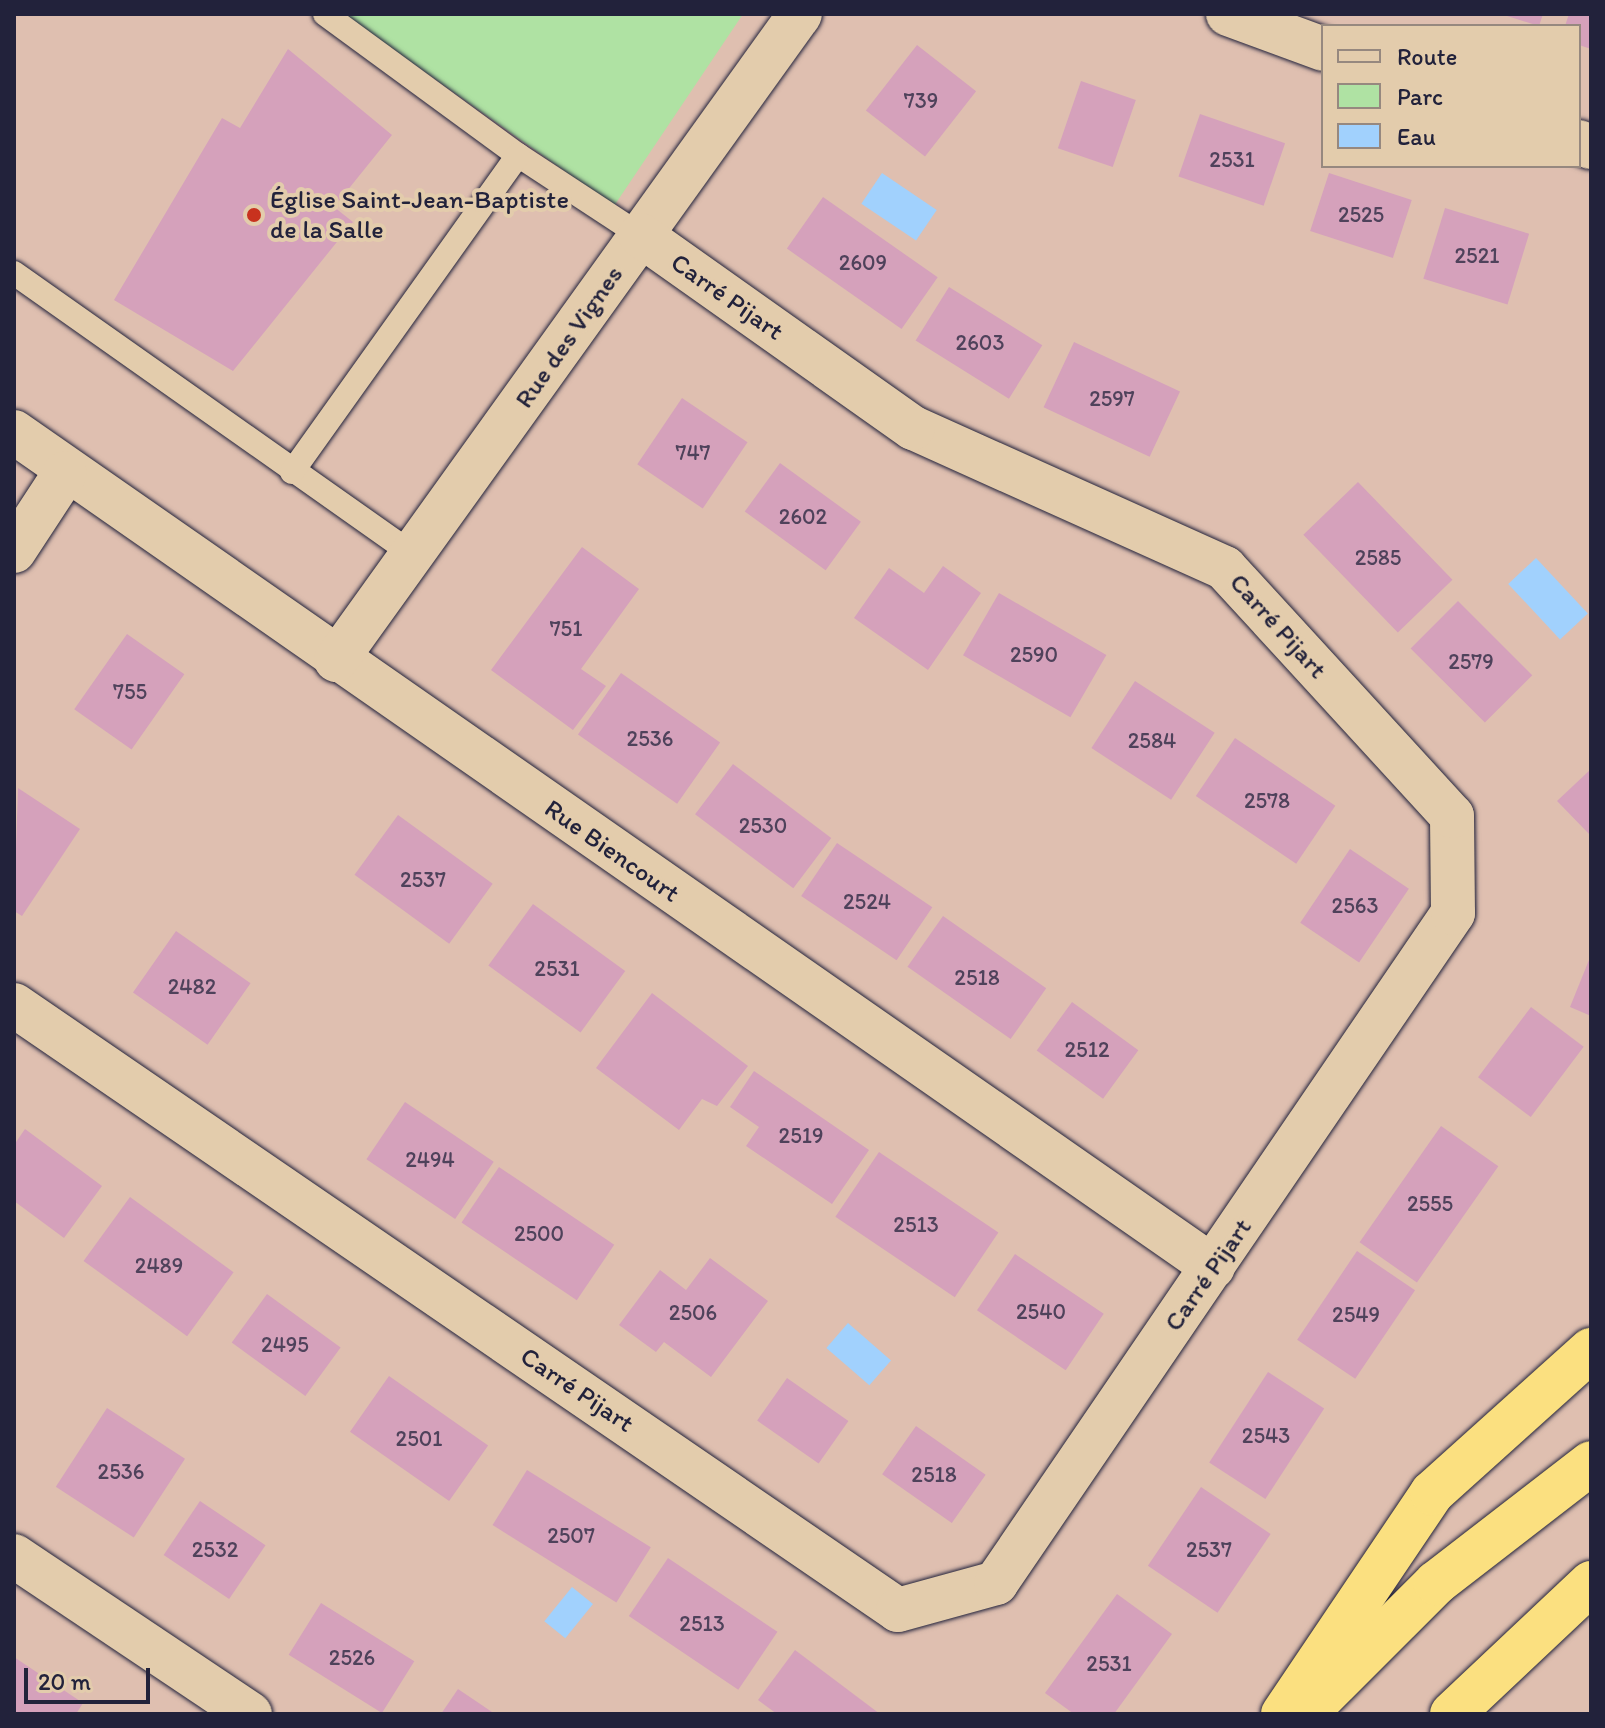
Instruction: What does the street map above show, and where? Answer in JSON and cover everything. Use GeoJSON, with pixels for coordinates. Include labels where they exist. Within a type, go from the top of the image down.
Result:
{"type":"FeatureCollection","features":[{"type":"Feature","properties":{"kind":"highway"},"geometry":{"type":"LineString","coordinates":[[1283,1714],[1432,1493],[1591,1350]]}},
{"type":"Feature","properties":{"kind":"highway"},"geometry":{"type":"LineString","coordinates":[[1306,1714],[1436,1583],[1591,1463]]}},
{"type":"Feature","properties":{"kind":"highway"},"geometry":{"type":"LineString","coordinates":[[1452,1714],[1591,1583]]}},
{"type":"Feature","properties":{"kind":"street","name":"Rue des Vignes"},"geometry":{"type":"LineString","coordinates":[[336,660],[800,14]]}},
{"type":"Feature","properties":{"kind":"street"},"geometry":{"type":"LineString","coordinates":[[1228,14],[1321,48]]}},
{"type":"Feature","properties":{"kind":"street","name":"Carré Pijart"},"geometry":{"type":"LineString","coordinates":[[14,1005],[898,1610],[996,1583],[1453,913],[1452,816],[1225,568],[913,428],[640,235]]}},
{"type":"Feature","properties":{"kind":"street","name":"Rue Biencourt"},"geometry":{"type":"LineString","coordinates":[[14,432],[65,473],[1213,1267]]}},
{"type":"Feature","properties":{"kind":"street"},"geometry":{"type":"LineString","coordinates":[[14,551],[65,473]]}},
{"type":"Feature","properties":{"kind":"street"},"geometry":{"type":"LineString","coordinates":[[14,1556],[250,1714]]}},
{"type":"Feature","properties":{"kind":"lane"},"geometry":{"type":"LineString","coordinates":[[325,14],[518,155],[640,235]]}},
{"type":"Feature","properties":{"kind":"lane"},"geometry":{"type":"LineString","coordinates":[[292,472],[518,155]]}},
{"type":"Feature","properties":{"kind":"lane"},"geometry":{"type":"LineString","coordinates":[[14,273],[292,472],[414,555]]}},
{"type":"Feature","properties":{"kind":"green space"},"geometry":{"type":"Polygon","coordinates":[[[343,14],[743,14],[614,206],[343,14]]]}},
{"type":"Feature","properties":{"kind":"water"},"geometry":{"type":"Polygon","coordinates":[[[882,173],[937,210],[916,241],[861,204],[882,173]]]}},
{"type":"Feature","properties":{"kind":"water"},"geometry":{"type":"Polygon","coordinates":[[[1536,558],[1588,614],[1560,639],[1508,584],[1536,558]]]}},
{"type":"Feature","properties":{"kind":"water"},"geometry":{"type":"Polygon","coordinates":[[[848,1323],[891,1360],[869,1385],[826,1348],[848,1323]]]}},
{"type":"Feature","properties":{"kind":"water"},"geometry":{"type":"Polygon","coordinates":[[[572,1587],[593,1604],[565,1638],[544,1621],[572,1587]]]}},
{"type":"Feature","properties":{"kind":"building"},"geometry":{"type":"Polygon","coordinates":[[[1501,14],[1543,14],[1540,24],[1501,14]]]}},
{"type":"Feature","properties":{"kind":"building"},"geometry":{"type":"Polygon","coordinates":[[[1569,14],[1591,14],[1591,49],[1581,46],[1581,24],[1566,24],[1569,14]]]}},
{"type":"Feature","properties":{"kind":"building"},"geometry":{"type":"Polygon","coordinates":[[[917,45],[976,91],[925,157],[866,110],[917,45]]]}},
{"type":"Feature","properties":{"kind":"building","name":"Église Saint-Jean-Baptiste de la Salle"},"geometry":{"type":"Polygon","coordinates":[[[288,49],[392,135],[334,207],[353,222],[233,371],[114,300],[222,118],[240,128],[288,49]]]}},
{"type":"Feature","properties":{"kind":"building"},"geometry":{"type":"Polygon","coordinates":[[[1081,81],[1136,100],[1113,167],[1058,148],[1081,81]]]}},
{"type":"Feature","properties":{"kind":"building"},"geometry":{"type":"Polygon","coordinates":[[[1200,114],[1285,143],[1264,206],[1179,176],[1200,114]]]}},
{"type":"Feature","properties":{"kind":"building"},"geometry":{"type":"Polygon","coordinates":[[[1329,173],[1412,200],[1393,258],[1310,231],[1329,173]]]}},
{"type":"Feature","properties":{"kind":"building"},"geometry":{"type":"Polygon","coordinates":[[[823,197],[938,277],[902,329],[787,249],[823,197]]]}},
{"type":"Feature","properties":{"kind":"building"},"geometry":{"type":"Polygon","coordinates":[[[1445,208],[1529,234],[1508,304],[1423,279],[1445,208]]]}},
{"type":"Feature","properties":{"kind":"building"},"geometry":{"type":"Polygon","coordinates":[[[949,287],[1042,345],[1009,399],[916,340],[949,287]]]}},
{"type":"Feature","properties":{"kind":"building"},"geometry":{"type":"Polygon","coordinates":[[[1074,342],[1180,391],[1150,457],[1044,407],[1074,342]]]}},
{"type":"Feature","properties":{"kind":"building"},"geometry":{"type":"Polygon","coordinates":[[[682,398],[747,442],[703,508],[637,464],[682,398]]]}},
{"type":"Feature","properties":{"kind":"building"},"geometry":{"type":"Polygon","coordinates":[[[780,463],[861,522],[826,570],[745,512],[780,463]]]}},
{"type":"Feature","properties":{"kind":"building"},"geometry":{"type":"Polygon","coordinates":[[[1358,482],[1452,580],[1398,633],[1303,535],[1358,482]]]}},
{"type":"Feature","properties":{"kind":"building"},"geometry":{"type":"Polygon","coordinates":[[[582,547],[639,589],[581,669],[606,686],[573,730],[491,670],[582,547]]]}},
{"type":"Feature","properties":{"kind":"building"},"geometry":{"type":"Polygon","coordinates":[[[943,566],[981,593],[928,670],[854,618],[889,568],[924,593],[943,566]]]}},
{"type":"Feature","properties":{"kind":"building"},"geometry":{"type":"Polygon","coordinates":[[[999,593],[1106,655],[1070,717],[963,655],[999,593]]]}},
{"type":"Feature","properties":{"kind":"building"},"geometry":{"type":"Polygon","coordinates":[[[1458,601],[1532,675],[1485,723],[1411,648],[1458,601]]]}},
{"type":"Feature","properties":{"kind":"building"},"geometry":{"type":"Polygon","coordinates":[[[127,634],[184,674],[132,750],[74,709],[127,634]]]}},
{"type":"Feature","properties":{"kind":"building"},"geometry":{"type":"Polygon","coordinates":[[[621,673],[720,742],[677,804],[578,734],[621,673]]]}},
{"type":"Feature","properties":{"kind":"building"},"geometry":{"type":"Polygon","coordinates":[[[1135,681],[1215,733],[1171,800],[1091,748],[1135,681]]]}},
{"type":"Feature","properties":{"kind":"building"},"geometry":{"type":"Polygon","coordinates":[[[1235,738],[1335,806],[1296,864],[1196,796],[1235,738]]]}},
{"type":"Feature","properties":{"kind":"building"},"geometry":{"type":"Polygon","coordinates":[[[733,764],[831,838],[793,888],[695,814],[733,764]]]}},
{"type":"Feature","properties":{"kind":"building"},"geometry":{"type":"Polygon","coordinates":[[[1591,769],[1591,836],[1557,801],[1591,769]]]}},
{"type":"Feature","properties":{"kind":"building"},"geometry":{"type":"Polygon","coordinates":[[[18,788],[80,829],[22,916],[14,911],[18,788]]]}},
{"type":"Feature","properties":{"kind":"building"},"geometry":{"type":"Polygon","coordinates":[[[398,815],[493,884],[449,944],[355,875],[398,815]]]}},
{"type":"Feature","properties":{"kind":"building"},"geometry":{"type":"Polygon","coordinates":[[[837,843],[932,907],[897,960],[801,896],[837,843]]]}},
{"type":"Feature","properties":{"kind":"building"},"geometry":{"type":"Polygon","coordinates":[[[1350,849],[1409,889],[1359,962],[1300,923],[1350,849]]]}},
{"type":"Feature","properties":{"kind":"building"},"geometry":{"type":"Polygon","coordinates":[[[533,904],[625,971],[581,1032],[488,965],[533,904]]]}},
{"type":"Feature","properties":{"kind":"building"},"geometry":{"type":"Polygon","coordinates":[[[943,916],[1046,988],[1011,1039],[907,967],[943,916]]]}},
{"type":"Feature","properties":{"kind":"building"},"geometry":{"type":"Polygon","coordinates":[[[176,931],[251,983],[208,1045],[133,992],[176,931]]]}},
{"type":"Feature","properties":{"kind":"building"},"geometry":{"type":"Polygon","coordinates":[[[1591,955],[1591,1016],[1570,1007],[1591,955]]]}},
{"type":"Feature","properties":{"kind":"building"},"geometry":{"type":"Polygon","coordinates":[[[652,993],[748,1066],[717,1106],[702,1099],[679,1130],[596,1068],[652,993]]]}},
{"type":"Feature","properties":{"kind":"building"},"geometry":{"type":"Polygon","coordinates":[[[1072,1002],[1138,1050],[1103,1099],[1037,1051],[1072,1002]]]}},
{"type":"Feature","properties":{"kind":"building"},"geometry":{"type":"Polygon","coordinates":[[[1531,1007],[1584,1047],[1531,1117],[1478,1077],[1531,1007]]]}},
{"type":"Feature","properties":{"kind":"building"},"geometry":{"type":"Polygon","coordinates":[[[754,1071],[869,1150],[832,1204],[746,1146],[759,1127],[730,1107],[754,1071]]]}},
{"type":"Feature","properties":{"kind":"building"},"geometry":{"type":"Polygon","coordinates":[[[405,1102],[494,1162],[455,1219],[366,1159],[405,1102]]]}},
{"type":"Feature","properties":{"kind":"building"},"geometry":{"type":"Polygon","coordinates":[[[1441,1126],[1498,1166],[1417,1282],[1360,1242],[1441,1126]]]}},
{"type":"Feature","properties":{"kind":"building"},"geometry":{"type":"Polygon","coordinates":[[[25,1129],[102,1186],[64,1238],[14,1201],[14,1145],[25,1129]]]}},
{"type":"Feature","properties":{"kind":"building"},"geometry":{"type":"Polygon","coordinates":[[[879,1152],[998,1233],[955,1297],[835,1217],[879,1152]]]}},
{"type":"Feature","properties":{"kind":"building"},"geometry":{"type":"Polygon","coordinates":[[[499,1167],[614,1245],[577,1300],[462,1223],[499,1167]]]}},
{"type":"Feature","properties":{"kind":"building"},"geometry":{"type":"Polygon","coordinates":[[[130,1197],[234,1272],[187,1336],[84,1261],[130,1197]]]}},
{"type":"Feature","properties":{"kind":"building"},"geometry":{"type":"Polygon","coordinates":[[[1357,1251],[1415,1290],[1355,1379],[1297,1340],[1357,1251]]]}},
{"type":"Feature","properties":{"kind":"building"},"geometry":{"type":"Polygon","coordinates":[[[1015,1254],[1104,1314],[1066,1370],[977,1310],[1015,1254]]]}},
{"type":"Feature","properties":{"kind":"building"},"geometry":{"type":"Polygon","coordinates":[[[710,1258],[768,1301],[711,1377],[664,1342],[656,1352],[619,1325],[660,1270],[686,1290],[710,1258]]]}},
{"type":"Feature","properties":{"kind":"building"},"geometry":{"type":"Polygon","coordinates":[[[267,1294],[341,1347],[305,1396],[232,1343],[267,1294]]]}},
{"type":"Feature","properties":{"kind":"building"},"geometry":{"type":"Polygon","coordinates":[[[1268,1372],[1324,1408],[1265,1499],[1209,1463],[1268,1372]]]}},
{"type":"Feature","properties":{"kind":"building"},"geometry":{"type":"Polygon","coordinates":[[[389,1376],[488,1445],[449,1501],[350,1432],[389,1376]]]}},
{"type":"Feature","properties":{"kind":"building"},"geometry":{"type":"Polygon","coordinates":[[[787,1378],[848,1421],[819,1464],[757,1421],[787,1378]]]}},
{"type":"Feature","properties":{"kind":"building"},"geometry":{"type":"Polygon","coordinates":[[[107,1408],[185,1459],[134,1537],[56,1487],[107,1408]]]}},
{"type":"Feature","properties":{"kind":"building"},"geometry":{"type":"Polygon","coordinates":[[[916,1426],[986,1475],[952,1523],[882,1474],[916,1426]]]}},
{"type":"Feature","properties":{"kind":"building"},"geometry":{"type":"Polygon","coordinates":[[[527,1470],[651,1547],[616,1602],[493,1525],[527,1470]]]}},
{"type":"Feature","properties":{"kind":"building"},"geometry":{"type":"Polygon","coordinates":[[[1201,1487],[1271,1534],[1218,1613],[1148,1566],[1201,1487]]]}},
{"type":"Feature","properties":{"kind":"building"},"geometry":{"type":"Polygon","coordinates":[[[200,1501],[265,1545],[229,1599],[164,1555],[200,1501]]]}},
{"type":"Feature","properties":{"kind":"building"},"geometry":{"type":"Polygon","coordinates":[[[668,1558],[777,1632],[738,1690],[629,1616],[668,1558]]]}},
{"type":"Feature","properties":{"kind":"building"},"geometry":{"type":"Polygon","coordinates":[[[1117,1594],[1172,1634],[1114,1714],[1074,1714],[1045,1693],[1117,1594]]]}},
{"type":"Feature","properties":{"kind":"building"},"geometry":{"type":"Polygon","coordinates":[[[321,1603],[414,1661],[382,1713],[289,1655],[321,1603]]]}},
{"type":"Feature","properties":{"kind":"building"},"geometry":{"type":"Polygon","coordinates":[[[795,1650],[880,1714],[777,1714],[758,1700],[795,1650]]]}},
{"type":"Feature","properties":{"kind":"building"},"geometry":{"type":"Polygon","coordinates":[[[14,1657],[83,1703],[76,1714],[14,1714],[14,1657]]]}},
{"type":"Feature","properties":{"kind":"building"},"geometry":{"type":"Polygon","coordinates":[[[458,1689],[495,1714],[441,1714],[458,1689]]]}},
{"type":"Feature","properties":{"kind":"place","name":"Église Saint-Jean-Baptiste de la Salle"},"geometry":{"type":"Point","coordinates":[254,215]}}]}
